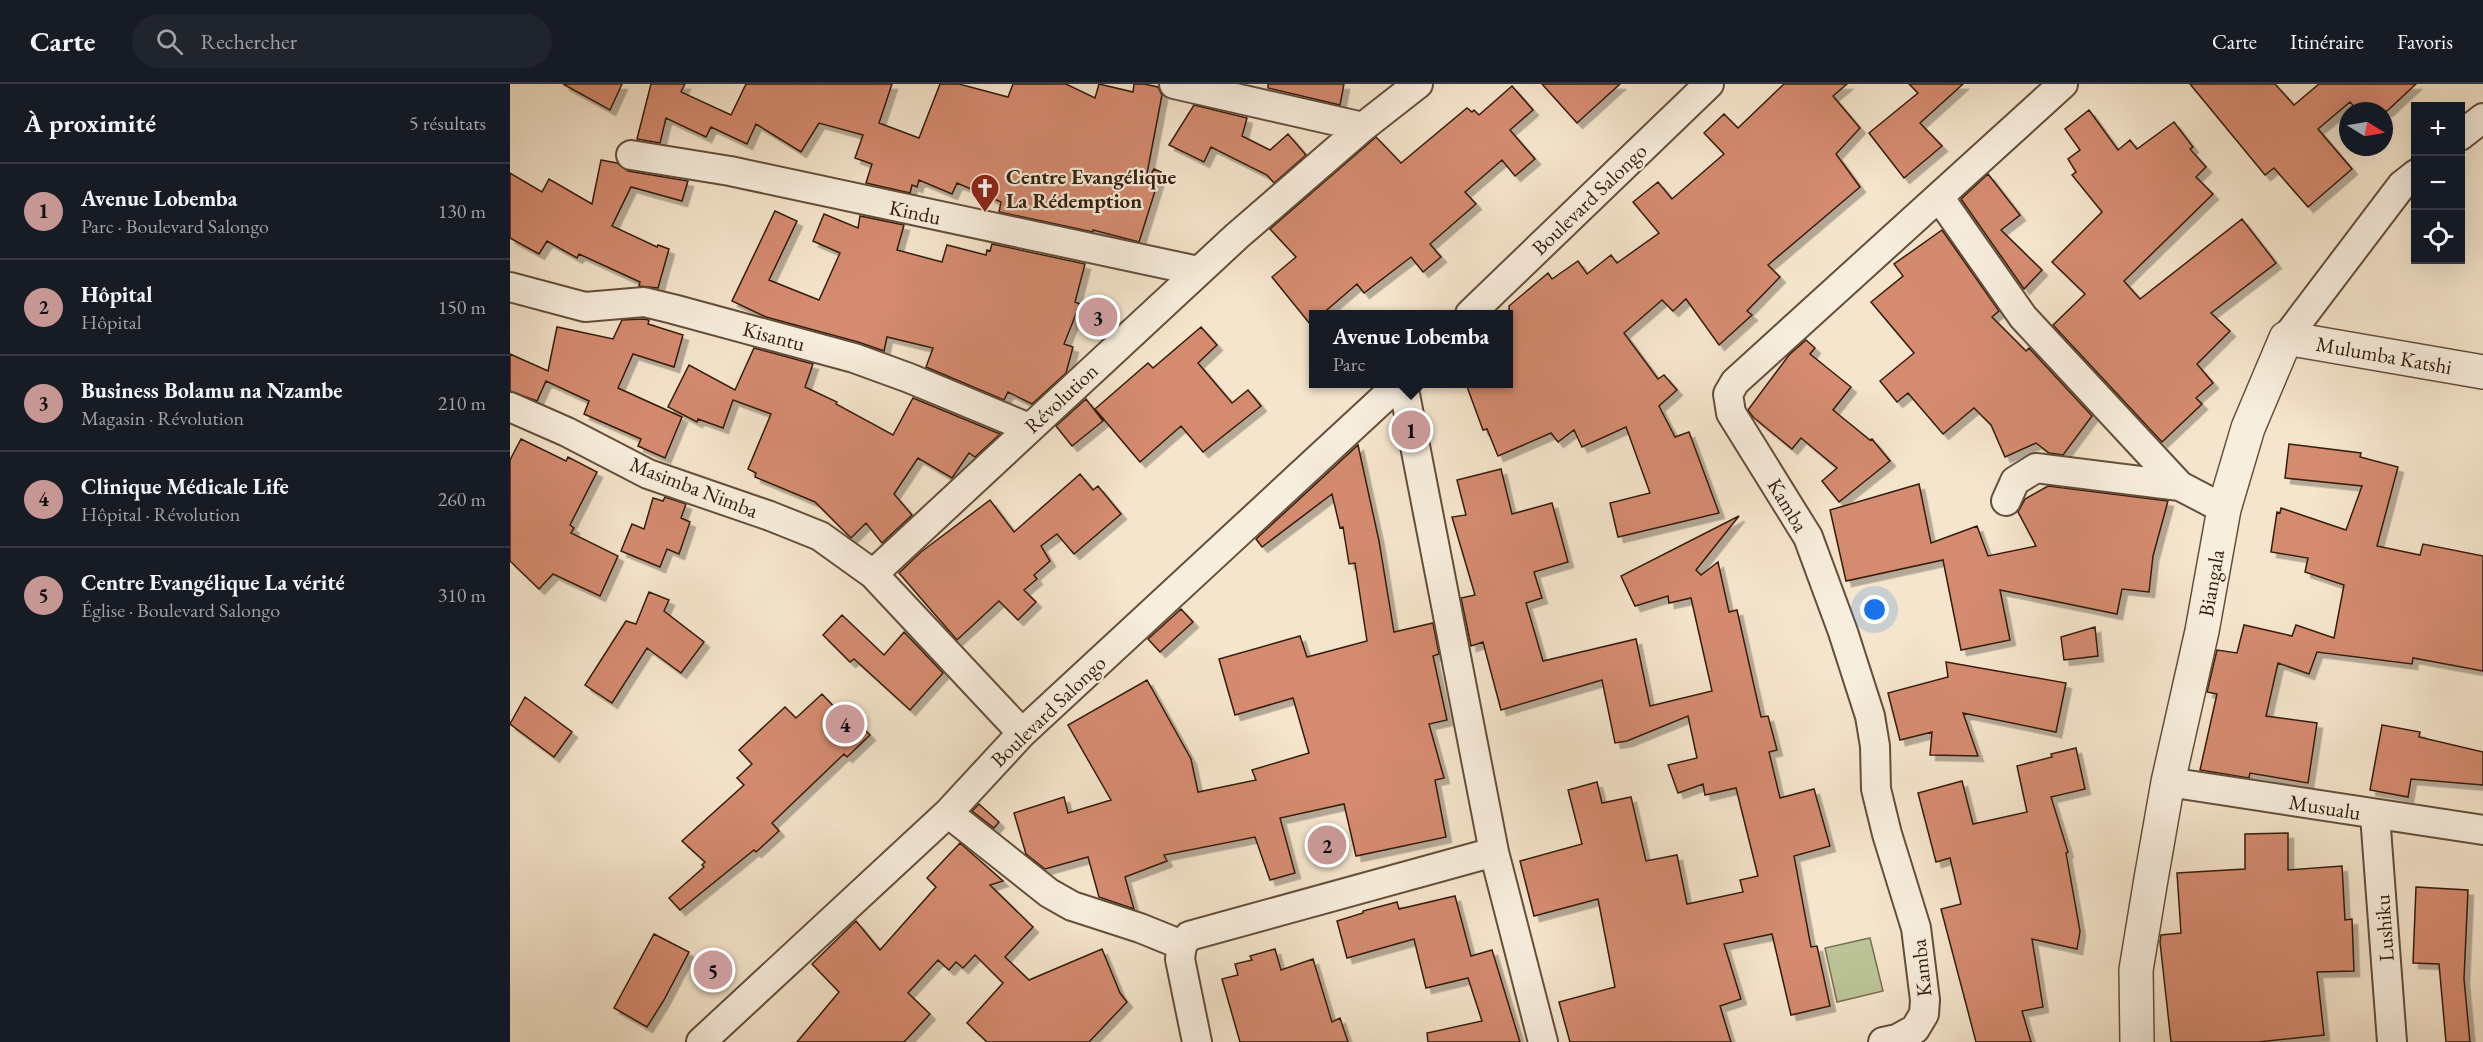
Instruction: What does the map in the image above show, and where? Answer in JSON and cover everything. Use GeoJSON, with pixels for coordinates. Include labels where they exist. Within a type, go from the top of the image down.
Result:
{"type":"FeatureCollection","features":[{"type":"Feature","properties":{"kind":"street"},"geometry":{"type":"LineString","coordinates":[[1174,84],[1363,127]]}},
{"type":"Feature","properties":{"kind":"street","name":"Révolution"},"geometry":{"type":"LineString","coordinates":[[873,574],[1198,271],[1363,127],[1418,84]]}},
{"type":"Feature","properties":{"kind":"street","name":"Boulevard Salongo"},"geometry":{"type":"LineString","coordinates":[[1475,310],[1709,84]]}},
{"type":"Feature","properties":{"kind":"street","name":"Kamba"},"geometry":{"type":"LineString","coordinates":[[1883,1042],[1897,1039],[1915,1029],[1924,1014],[1925,1000],[1916,928],[1887,834],[1876,789],[1875,746],[1870,716],[1843,632],[1808,537],[1731,413],[1728,394],[1735,382],[2063,84]]}},
{"type":"Feature","properties":{"kind":"street"},"geometry":{"type":"LineString","coordinates":[[2465,132],[2483,118]]}},
{"type":"Feature","properties":{"kind":"street","name":"Kindu"},"geometry":{"type":"LineString","coordinates":[[631,155],[730,171],[1198,271]]}},
{"type":"Feature","properties":{"kind":"street","name":"Biangala"},"geometry":{"type":"LineString","coordinates":[[2137,1042],[2136,970],[2168,783],[2202,631],[2224,509],[2248,428],[2286,338],[2402,185],[2411,177]]}},
{"type":"Feature","properties":{"kind":"street"},"geometry":{"type":"LineString","coordinates":[[1939,197],[2023,317],[2180,486],[2224,509]]}},
{"type":"Feature","properties":{"kind":"street","name":"Kisantu"},"geometry":{"type":"LineString","coordinates":[[510,287],[585,308],[644,303],[718,321],[854,358],[909,378],[1029,428]]}},
{"type":"Feature","properties":{"kind":"street","name":"Mulumba Katshi"},"geometry":{"type":"LineString","coordinates":[[2286,338],[2483,372]]}},
{"type":"Feature","properties":{"kind":"street","name":"Boulevard Salongo"},"geometry":{"type":"LineString","coordinates":[[701,1042],[948,813],[1022,733],[1397,388]]}},
{"type":"Feature","properties":{"kind":"street"},"geometry":{"type":"LineString","coordinates":[[1402,388],[1494,852],[1543,1042]]}},
{"type":"Feature","properties":{"kind":"street","name":"Masimba Nimba"},"geometry":{"type":"LineString","coordinates":[[510,407],[567,432],[648,474],[770,516],[820,536],[873,574]]}},
{"type":"Feature","properties":{"kind":"street"},"geometry":{"type":"LineString","coordinates":[[2006,501],[2015,481],[2036,468],[2180,486]]}},
{"type":"Feature","properties":{"kind":"street"},"geometry":{"type":"LineString","coordinates":[[873,574],[1022,733]]}},
{"type":"Feature","properties":{"kind":"street","name":"Musualu"},"geometry":{"type":"LineString","coordinates":[[2168,783],[2483,830]]}},
{"type":"Feature","properties":{"kind":"street"},"geometry":{"type":"LineString","coordinates":[[948,813],[1049,893],[1072,906],[1140,928],[1182,945]]}},
{"type":"Feature","properties":{"kind":"street","name":"Lushiku"},"geometry":{"type":"LineString","coordinates":[[2375,815],[2392,1042]]}},
{"type":"Feature","properties":{"kind":"street"},"geometry":{"type":"LineString","coordinates":[[1192,1038],[1180,959],[1182,945],[1189,936],[1494,852]]}},
{"type":"Feature","properties":{"kind":"green space"},"geometry":{"type":"Polygon","coordinates":[[[1870,938],[1883,991],[1837,1002],[1825,948],[1870,938]]]}},
{"type":"Feature","properties":{"kind":"building"},"geometry":{"type":"Polygon","coordinates":[[[563,84],[622,84],[610,110],[563,84]]]}},
{"type":"Feature","properties":{"kind":"building"},"geometry":{"type":"Polygon","coordinates":[[[651,84],[685,84],[681,92],[731,115],[746,84],[892,84],[879,123],[919,138],[940,84],[959,84],[1008,97],[1013,84],[1066,84],[1095,98],[1099,84],[1133,92],[1134,84],[1144,84],[1158,87],[1162,95],[1145,184],[1154,169],[1161,172],[1139,242],[1093,230],[1093,232],[999,212],[1001,202],[957,183],[952,194],[919,180],[917,187],[912,185],[910,193],[866,183],[872,164],[855,158],[863,135],[819,123],[801,152],[756,124],[747,144],[711,127],[706,137],[666,118],[660,143],[637,139],[651,84]]]}},
{"type":"Feature","properties":{"kind":"building"},"geometry":{"type":"Polygon","coordinates":[[[1268,84],[1344,84],[1340,105],[1268,88],[1268,84]]]}},
{"type":"Feature","properties":{"kind":"building"},"geometry":{"type":"Polygon","coordinates":[[[1542,84],[1620,84],[1577,123],[1542,84]]]}},
{"type":"Feature","properties":{"kind":"building"},"geometry":{"type":"Polygon","coordinates":[[[1784,84],[1847,84],[1833,96],[1860,128],[1836,154],[1860,187],[1768,265],[1780,277],[1747,311],[1752,315],[1719,345],[1686,299],[1673,311],[1662,300],[1624,333],[1658,379],[1664,375],[1677,390],[1659,406],[1675,437],[1689,432],[1719,513],[1618,537],[1610,503],[1650,493],[1626,427],[1582,447],[1574,430],[1558,442],[1551,433],[1498,456],[1487,429],[1483,430],[1467,388],[1513,388],[1513,310],[1509,310],[1509,306],[1548,273],[1552,279],[1578,261],[1587,274],[1611,255],[1617,263],[1659,233],[1633,202],[1658,182],[1672,199],[1724,154],[1704,133],[1724,114],[1738,128],[1784,84]]]}},
{"type":"Feature","properties":{"kind":"building"},"geometry":{"type":"Polygon","coordinates":[[[1909,84],[1963,84],[1920,123],[1942,146],[1904,178],[1869,133],[1918,93],[1909,84]]]}},
{"type":"Feature","properties":{"kind":"building"},"geometry":{"type":"Polygon","coordinates":[[[2190,84],[2275,84],[2294,105],[2319,84],[2416,84],[2393,105],[2393,102],[2339,102],[2339,111],[2318,129],[2352,169],[2308,207],[2274,168],[2265,175],[2190,84]]]}},
{"type":"Feature","properties":{"kind":"building"},"geometry":{"type":"Polygon","coordinates":[[[1512,86],[1533,110],[1510,130],[1535,159],[1515,176],[1502,160],[1465,192],[1476,204],[1430,244],[1441,257],[1423,272],[1411,257],[1364,293],[1357,284],[1327,310],[1309,310],[1309,323],[1272,277],[1296,257],[1270,229],[1376,137],[1401,163],[1467,108],[1479,115],[1512,86]]]}},
{"type":"Feature","properties":{"kind":"building"},"geometry":{"type":"Polygon","coordinates":[[[1194,105],[1247,118],[1242,136],[1270,150],[1288,134],[1306,155],[1274,183],[1267,175],[1211,147],[1204,162],[1169,145],[1194,105]]]}},
{"type":"Feature","properties":{"kind":"building"},"geometry":{"type":"Polygon","coordinates":[[[2089,110],[2118,150],[2130,140],[2137,149],[2174,122],[2193,147],[2190,149],[2206,167],[2196,177],[2213,194],[2124,281],[2140,299],[2242,219],[2276,263],[2211,313],[2230,331],[2197,364],[2213,383],[2196,398],[2202,404],[2162,442],[2053,325],[2085,294],[2052,262],[2102,212],[2072,175],[2076,172],[2068,159],[2080,150],[2065,129],[2089,110]]]}},
{"type":"Feature","properties":{"kind":"building"},"geometry":{"type":"Polygon","coordinates":[[[601,160],[617,163],[628,171],[688,181],[682,201],[631,187],[612,226],[657,247],[658,245],[669,249],[658,288],[639,286],[640,282],[579,254],[577,258],[547,241],[539,254],[510,238],[510,173],[542,192],[549,179],[592,204],[601,160]]]}},
{"type":"Feature","properties":{"kind":"building"},"geometry":{"type":"Polygon","coordinates":[[[1988,174],[2020,215],[2001,230],[2042,270],[2024,289],[1961,199],[1988,174]]]}},
{"type":"Feature","properties":{"kind":"building"},"geometry":{"type":"Polygon","coordinates":[[[775,211],[797,221],[769,280],[819,300],[840,253],[813,241],[824,214],[858,228],[860,216],[904,225],[897,250],[942,262],[947,245],[986,255],[992,244],[1085,264],[1075,302],[1080,304],[1064,344],[1073,347],[1066,373],[1032,404],[1008,392],[1004,400],[926,367],[933,348],[887,337],[884,351],[766,317],[732,301],[775,211]]]}},
{"type":"Feature","properties":{"kind":"building"},"geometry":{"type":"Polygon","coordinates":[[[1942,230],[1999,311],[1992,317],[2026,351],[2029,348],[2092,416],[2063,455],[2049,453],[2036,443],[2005,457],[1991,425],[1974,408],[1943,434],[1908,393],[1897,402],[1880,381],[1914,353],[1871,302],[1903,276],[1894,264],[1942,230]]]}},
{"type":"Feature","properties":{"kind":"building"},"geometry":{"type":"Polygon","coordinates":[[[622,320],[649,320],[648,324],[683,335],[674,367],[633,354],[618,388],[682,417],[665,458],[638,446],[641,439],[584,414],[589,401],[546,381],[537,401],[510,391],[510,354],[548,371],[557,327],[613,339],[622,320]]]}},
{"type":"Feature","properties":{"kind":"building"},"geometry":{"type":"Polygon","coordinates":[[[1201,327],[1217,345],[1198,363],[1232,403],[1248,390],[1261,406],[1203,452],[1181,426],[1140,462],[1095,409],[1148,363],[1153,368],[1201,327]]]}},
{"type":"Feature","properties":{"kind":"building"},"geometry":{"type":"Polygon","coordinates":[[[1806,340],[1815,348],[1810,354],[1851,387],[1833,410],[1870,440],[1872,439],[1890,461],[1839,502],[1822,481],[1837,468],[1801,438],[1792,449],[1753,417],[1748,410],[1789,355],[1806,340]]]}},
{"type":"Feature","properties":{"kind":"building"},"geometry":{"type":"Polygon","coordinates":[[[754,348],[813,364],[805,387],[837,402],[836,404],[893,435],[913,398],[1000,434],[975,457],[969,453],[952,478],[918,458],[894,494],[912,515],[882,543],[866,523],[851,538],[815,502],[755,477],[756,473],[748,469],[771,414],[733,400],[723,428],[698,419],[697,422],[668,407],[689,365],[735,390],[754,348]]]}},
{"type":"Feature","properties":{"kind":"building"},"geometry":{"type":"Polygon","coordinates":[[[1086,399],[1103,421],[1072,446],[1056,426],[1086,399]]]}},
{"type":"Feature","properties":{"kind":"building"},"geometry":{"type":"Polygon","coordinates":[[[521,439],[566,461],[568,457],[597,472],[570,525],[574,528],[571,533],[618,556],[600,596],[553,574],[539,589],[510,561],[510,460],[521,439]]]}},
{"type":"Feature","properties":{"kind":"building"},"geometry":{"type":"Polygon","coordinates":[[[2289,444],[2361,453],[2360,457],[2398,467],[2377,546],[2420,555],[2423,544],[2483,556],[2483,671],[2413,658],[2412,664],[2317,652],[2309,674],[2278,663],[2266,716],[2317,723],[2308,783],[2250,773],[2249,778],[2200,770],[2217,694],[2207,692],[2217,650],[2237,653],[2244,625],[2292,636],[2296,625],[2334,638],[2344,585],[2305,572],[2308,558],[2271,552],[2277,512],[2280,513],[2281,508],[2346,530],[2362,486],[2285,478],[2289,444]]]}},
{"type":"Feature","properties":{"kind":"building"},"geometry":{"type":"Polygon","coordinates":[[[1358,445],[1379,541],[1394,632],[1433,623],[1439,654],[1433,656],[1447,720],[1429,724],[1444,778],[1435,780],[1446,837],[1356,856],[1344,804],[1280,818],[1295,873],[1270,880],[1255,837],[1164,855],[1167,861],[1125,877],[1134,909],[1099,897],[1088,857],[1045,869],[1026,854],[1014,813],[1064,797],[1068,813],[1111,800],[1068,725],[1147,680],[1191,759],[1198,792],[1256,780],[1252,770],[1309,753],[1293,698],[1235,715],[1219,659],[1300,636],[1307,657],[1367,641],[1355,563],[1349,564],[1343,527],[1340,528],[1332,494],[1262,547],[1256,539],[1358,445]]]}},
{"type":"Feature","properties":{"kind":"building"},"geometry":{"type":"Polygon","coordinates":[[[1501,469],[1512,514],[1552,503],[1568,562],[1534,572],[1542,598],[1526,603],[1543,661],[1636,639],[1650,706],[1712,691],[1691,598],[1669,603],[1668,596],[1635,606],[1621,576],[1739,516],[1696,570],[1701,575],[1718,562],[1729,612],[1737,610],[1761,717],[1768,716],[1777,750],[1769,752],[1780,798],[1814,789],[1830,846],[1794,856],[1811,947],[1817,946],[1830,1006],[1791,1015],[1772,934],[1724,944],[1741,999],[1720,1006],[1731,1042],[1570,1042],[1559,1002],[1615,987],[1598,899],[1534,916],[1520,861],[1582,844],[1568,790],[1597,782],[1602,803],[1631,797],[1646,861],[1677,855],[1687,904],[1743,892],[1740,880],[1758,876],[1736,788],[1705,795],[1703,784],[1678,793],[1668,765],[1697,758],[1688,716],[1627,741],[1615,743],[1602,680],[1501,710],[1483,642],[1471,646],[1461,598],[1475,595],[1452,517],[1466,515],[1457,480],[1501,469]]]}},
{"type":"Feature","properties":{"kind":"building"},"geometry":{"type":"Polygon","coordinates":[[[1080,474],[1093,490],[1098,486],[1121,514],[1074,554],[1057,534],[1041,546],[1050,561],[1034,575],[1037,579],[1024,590],[1036,602],[1018,620],[999,601],[957,640],[899,573],[921,552],[990,500],[1014,532],[1080,474]]]}},
{"type":"Feature","properties":{"kind":"building"},"geometry":{"type":"Polygon","coordinates":[[[1919,484],[1931,543],[1977,526],[1988,556],[2036,546],[2018,512],[2025,499],[2048,486],[2168,501],[2153,556],[2149,592],[2122,589],[2117,614],[2000,590],[2010,640],[1961,650],[1943,560],[1846,581],[1830,510],[1919,484]]]}},
{"type":"Feature","properties":{"kind":"building"},"geometry":{"type":"Polygon","coordinates":[[[665,497],[686,504],[681,518],[690,522],[679,554],[667,549],[660,567],[621,551],[632,524],[644,529],[653,498],[663,501],[665,497]]]}},
{"type":"Feature","properties":{"kind":"building"},"geometry":{"type":"Polygon","coordinates":[[[649,592],[669,600],[664,611],[704,642],[681,673],[647,648],[612,703],[585,685],[626,621],[636,624],[649,592]]]}},
{"type":"Feature","properties":{"kind":"building"},"geometry":{"type":"Polygon","coordinates":[[[1181,609],[1193,622],[1160,652],[1148,639],[1181,609]]]}},
{"type":"Feature","properties":{"kind":"building"},"geometry":{"type":"Polygon","coordinates":[[[842,615],[884,655],[904,632],[943,673],[910,710],[854,659],[850,662],[823,635],[842,615]]]}},
{"type":"Feature","properties":{"kind":"building"},"geometry":{"type":"Polygon","coordinates":[[[2095,627],[2098,656],[2064,660],[2061,637],[2095,627]]]}},
{"type":"Feature","properties":{"kind":"building"},"geometry":{"type":"Polygon","coordinates":[[[1946,662],[2066,683],[2056,732],[1963,713],[1978,756],[1930,755],[1932,732],[1900,740],[1888,693],[1948,677],[1946,662]]]}},
{"type":"Feature","properties":{"kind":"building"},"geometry":{"type":"Polygon","coordinates":[[[822,694],[839,712],[843,708],[870,735],[847,757],[844,754],[772,823],[779,831],[756,852],[754,850],[680,910],[669,898],[704,867],[702,865],[705,862],[682,841],[744,785],[737,778],[752,764],[739,750],[785,707],[796,718],[822,694]]]}},
{"type":"Feature","properties":{"kind":"building"},"geometry":{"type":"Polygon","coordinates":[[[525,697],[572,732],[554,757],[510,724],[525,697]]]}},
{"type":"Feature","properties":{"kind":"building"},"geometry":{"type":"Polygon","coordinates":[[[2382,725],[2420,732],[2419,737],[2483,752],[2483,785],[2411,779],[2408,797],[2370,790],[2382,725]]]}},
{"type":"Feature","properties":{"kind":"building"},"geometry":{"type":"Polygon","coordinates":[[[2076,748],[2085,789],[2051,797],[2068,852],[2066,853],[2080,931],[2077,949],[2032,939],[2043,1007],[2022,1011],[2031,1042],[1976,1042],[1941,909],[1961,904],[1950,858],[1936,862],[1918,793],[1962,781],[1973,824],[2027,812],[2017,766],[2076,748]]]}},
{"type":"Feature","properties":{"kind":"building"},"geometry":{"type":"Polygon","coordinates":[[[979,804],[999,822],[994,828],[972,811],[979,804]]]}},
{"type":"Feature","properties":{"kind":"building"},"geometry":{"type":"Polygon","coordinates":[[[2288,833],[2288,870],[2342,866],[2345,920],[2352,919],[2354,971],[2317,972],[2324,1035],[2258,1042],[2171,1042],[2160,942],[2161,935],[2181,933],[2177,873],[2245,869],[2245,834],[2288,833]]]}},
{"type":"Feature","properties":{"kind":"building"},"geometry":{"type":"Polygon","coordinates":[[[960,843],[1003,881],[990,885],[1033,927],[1005,957],[1029,980],[1102,949],[1120,993],[1127,1002],[1089,1042],[987,1042],[967,1023],[1003,983],[975,955],[963,968],[956,962],[949,970],[938,960],[908,993],[930,1014],[904,1042],[797,1042],[839,992],[812,964],[856,921],[880,950],[936,887],[927,878],[960,843]]]}},
{"type":"Feature","properties":{"kind":"building"},"geometry":{"type":"Polygon","coordinates":[[[2416,887],[2468,890],[2464,979],[2470,1042],[2446,1042],[2439,964],[2413,963],[2416,887]]]}},
{"type":"Feature","properties":{"kind":"building"},"geometry":{"type":"Polygon","coordinates":[[[1455,896],[1471,956],[1492,950],[1520,1042],[1428,1042],[1427,1033],[1482,1021],[1468,978],[1426,988],[1414,939],[1347,958],[1337,921],[1397,902],[1399,909],[1455,896]]]}},
{"type":"Feature","properties":{"kind":"building"},"geometry":{"type":"Polygon","coordinates":[[[654,934],[689,952],[647,1027],[614,1008],[654,934]]]}},
{"type":"Feature","properties":{"kind":"building"},"geometry":{"type":"Polygon","coordinates":[[[1275,949],[1281,970],[1313,959],[1332,1022],[1340,1018],[1348,1042],[1240,1042],[1222,979],[1238,975],[1235,964],[1252,960],[1250,956],[1275,949]]]}},
{"type":"Feature","properties":{"kind":"place","name":"Centre Evangélique La Rédemption"},"geometry":{"type":"Point","coordinates":[985,214]}},
{"type":"Feature","properties":{"kind":"place","name":"Business Bolamu na Nzambe"},"geometry":{"type":"Point","coordinates":[1098,317]}},
{"type":"Feature","properties":{"kind":"place","name":"Avenue Lobemba"},"geometry":{"type":"Point","coordinates":[1411,430]}},
{"type":"Feature","properties":{"kind":"place","name":"Clinique Médicale Life"},"geometry":{"type":"Point","coordinates":[845,724]}},
{"type":"Feature","properties":{"kind":"place","name":"Hôpital"},"geometry":{"type":"Point","coordinates":[1327,845]}},
{"type":"Feature","properties":{"kind":"place","name":"Centre Evangélique La vérité"},"geometry":{"type":"Point","coordinates":[713,970]}}]}
